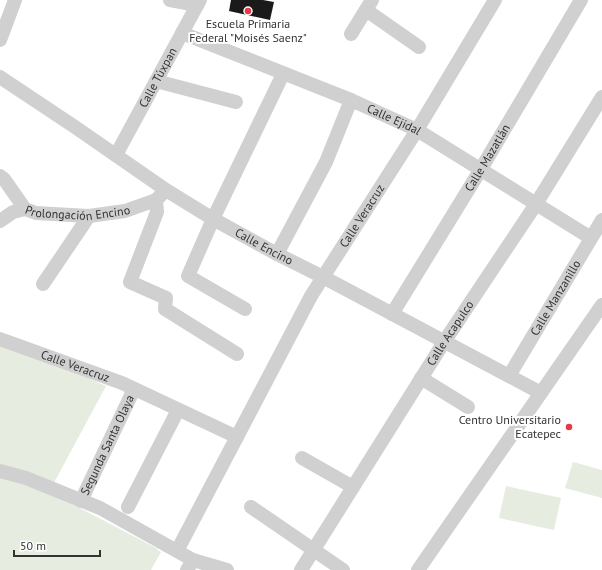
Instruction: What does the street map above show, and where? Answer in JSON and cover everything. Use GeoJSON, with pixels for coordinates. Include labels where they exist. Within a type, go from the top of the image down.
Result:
{"type":"FeatureCollection","features":[{"type":"Feature","properties":{"kind":"street"},"geometry":{"type":"LineString","coordinates":[[0,40],[15,0]]}},
{"type":"Feature","properties":{"kind":"street"},"geometry":{"type":"LineString","coordinates":[[170,0],[199,3]]}},
{"type":"Feature","properties":{"kind":"street","name":"Calle Veracruz"},"geometry":{"type":"LineString","coordinates":[[177,551],[312,296],[417,130],[495,0]]}},
{"type":"Feature","properties":{"kind":"street","name":"Calle Mazatlán"},"geometry":{"type":"LineString","coordinates":[[392,314],[481,169],[581,0]]}},
{"type":"Feature","properties":{"kind":"street","name":"Calle Túxpan"},"geometry":{"type":"LineString","coordinates":[[116,155],[199,3]]}},
{"type":"Feature","properties":{"kind":"street"},"geometry":{"type":"LineString","coordinates":[[352,34],[369,5],[418,47]]}},
{"type":"Feature","properties":{"kind":"street","name":"Calle Ejidal"},"geometry":{"type":"LineString","coordinates":[[182,33],[282,74],[352,100],[417,130],[591,238]]}},
{"type":"Feature","properties":{"kind":"street"},"geometry":{"type":"LineString","coordinates":[[245,309],[188,276],[213,219],[282,74]]}},
{"type":"Feature","properties":{"kind":"street","name":"Calle Encino"},"geometry":{"type":"LineString","coordinates":[[0,78],[116,155],[161,195],[213,219],[276,254],[323,277],[541,393]]}},
{"type":"Feature","properties":{"kind":"street"},"geometry":{"type":"LineString","coordinates":[[156,81],[236,102]]}},
{"type":"Feature","properties":{"kind":"street","name":"Calle Acapulco"},"geometry":{"type":"LineString","coordinates":[[301,570],[421,378],[536,204],[602,97]]}},
{"type":"Feature","properties":{"kind":"street"},"geometry":{"type":"LineString","coordinates":[[276,254],[326,162],[352,100]]}},
{"type":"Feature","properties":{"kind":"street","name":"Prolongación Encino"},"geometry":{"type":"LineString","coordinates":[[0,176],[25,209],[36,213],[89,216],[125,211],[161,195]]}},
{"type":"Feature","properties":{"kind":"street"},"geometry":{"type":"LineString","coordinates":[[161,195],[157,212],[130,282],[166,298],[165,309],[237,354]]}},
{"type":"Feature","properties":{"kind":"street"},"geometry":{"type":"LineString","coordinates":[[0,221],[13,212],[25,209]]}},
{"type":"Feature","properties":{"kind":"street"},"geometry":{"type":"LineString","coordinates":[[43,284],[89,216]]}},
{"type":"Feature","properties":{"kind":"street","name":"Calle Manzanillo"},"geometry":{"type":"LineString","coordinates":[[509,376],[602,220]]}},
{"type":"Feature","properties":{"kind":"street"},"geometry":{"type":"LineString","coordinates":[[418,570],[602,305]]}},
{"type":"Feature","properties":{"kind":"street","name":"Calle Veracruz"},"geometry":{"type":"LineString","coordinates":[[0,339],[122,384],[237,437]]}},
{"type":"Feature","properties":{"kind":"street"},"geometry":{"type":"LineString","coordinates":[[421,378],[468,407]]}},
{"type":"Feature","properties":{"kind":"street","name":"Segunda Santa Olaya"},"geometry":{"type":"LineString","coordinates":[[80,501],[134,389]]}},
{"type":"Feature","properties":{"kind":"street"},"geometry":{"type":"LineString","coordinates":[[128,507],[178,410]]}},
{"type":"Feature","properties":{"kind":"street"},"geometry":{"type":"LineString","coordinates":[[302,458],[353,487]]}},
{"type":"Feature","properties":{"kind":"street"},"geometry":{"type":"LineString","coordinates":[[0,471],[26,478],[100,508],[177,551],[190,565],[227,570]]}},
{"type":"Feature","properties":{"kind":"street"},"geometry":{"type":"LineString","coordinates":[[251,507],[342,570]]}},
{"type":"Feature","properties":{"kind":"shaded area"},"geometry":{"type":"Polygon","coordinates":[[[0,340],[106,386],[49,492],[158,549],[157,550],[161,552],[151,570],[0,570],[0,340]]]}},
{"type":"Feature","properties":{"kind":"shaded area"},"geometry":{"type":"Polygon","coordinates":[[[573,462],[602,470],[602,498],[565,488],[573,462]]]}},
{"type":"Feature","properties":{"kind":"shaded area"},"geometry":{"type":"Polygon","coordinates":[[[506,486],[561,498],[554,530],[499,518],[506,486]]]}},
{"type":"Feature","properties":{"kind":"building"},"geometry":{"type":"Polygon","coordinates":[[[231,0],[263,0],[274,2],[270,20],[229,11],[231,0]]]}},
{"type":"Feature","properties":{"kind":"place","name":"Escuela Primaria Federal \"Moisés Saenz\""},"geometry":{"type":"Point","coordinates":[248,11]}},
{"type":"Feature","properties":{"kind":"place","name":"Centro Universitario Ecatepec"},"geometry":{"type":"Point","coordinates":[569,427]}}]}
